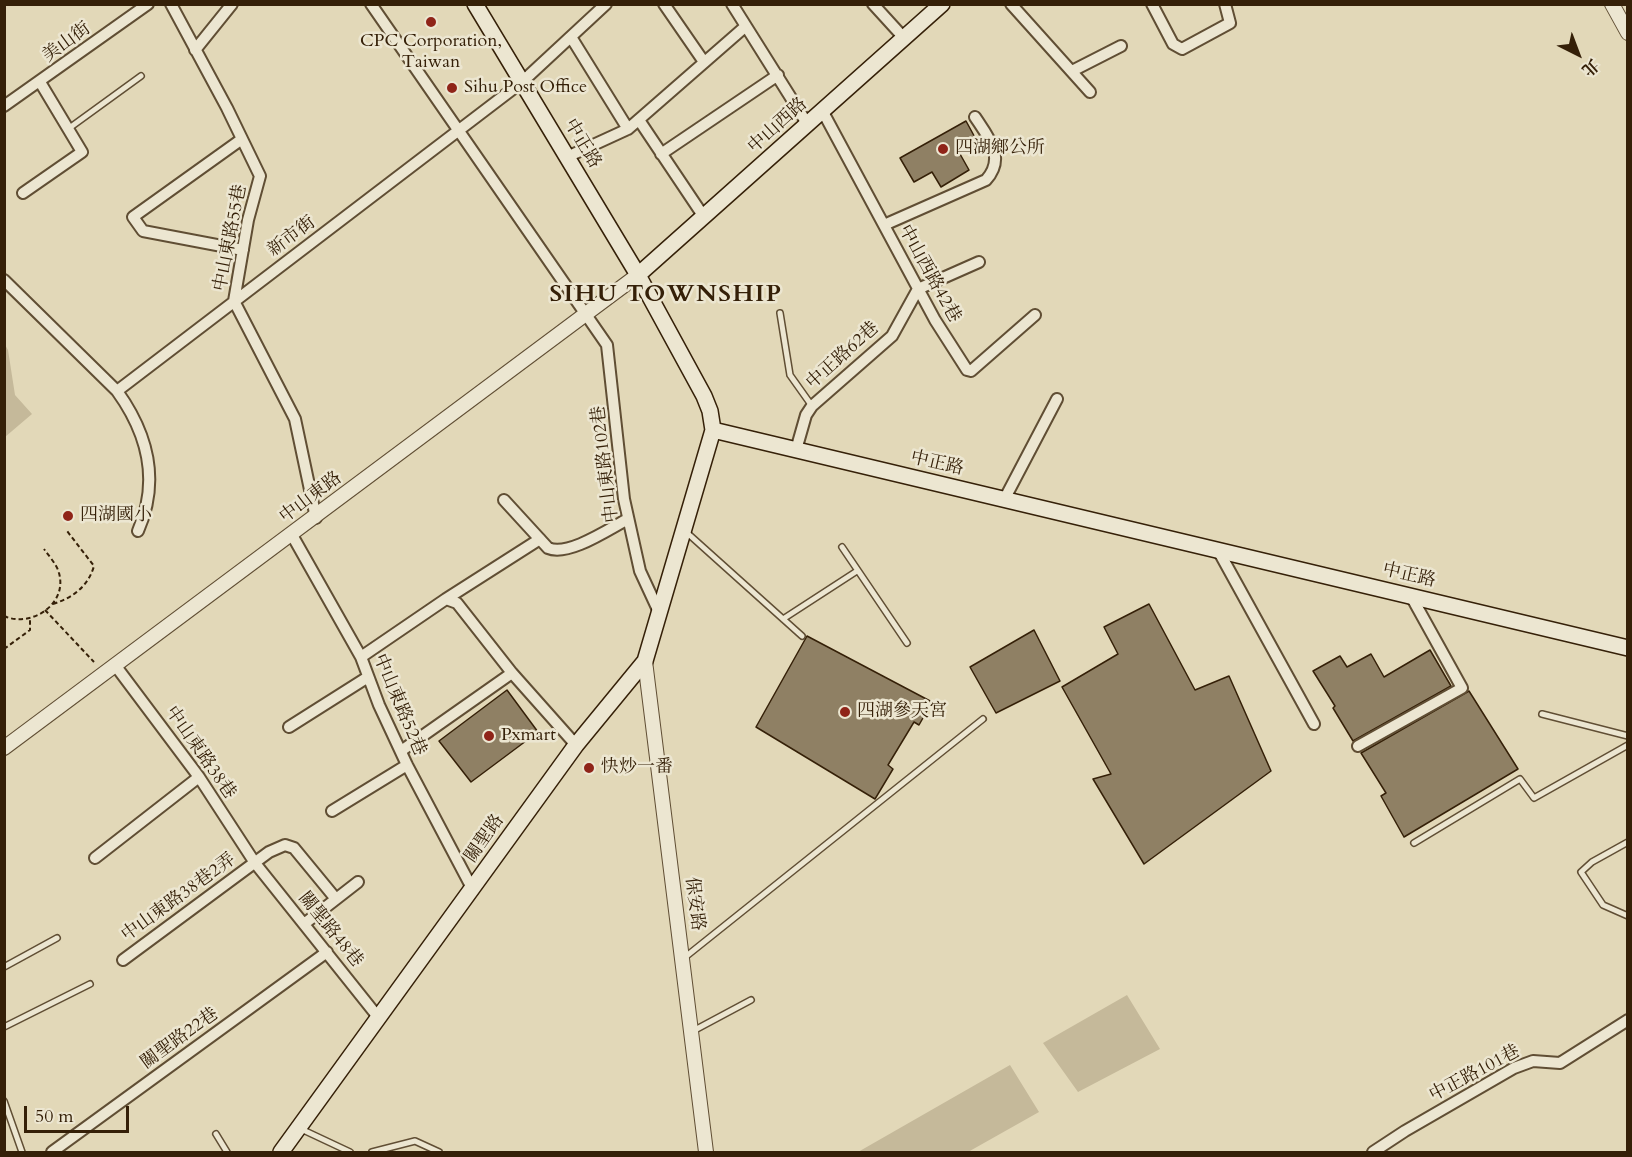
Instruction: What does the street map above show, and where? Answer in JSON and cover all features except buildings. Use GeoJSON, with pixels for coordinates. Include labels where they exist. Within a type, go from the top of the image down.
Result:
{"type":"FeatureCollection","features":[{"type":"Feature","properties":{"kind":"main road","name":"中正路"},"geometry":{"type":"LineString","coordinates":[[475,4],[638,275],[704,396],[710,411],[712,430],[1628,648]]}},
{"type":"Feature","properties":{"kind":"main road","name":"中山西路"},"geometry":{"type":"LineString","coordinates":[[638,275],[942,4]]}},
{"type":"Feature","properties":{"kind":"main road","name":"關聖路"},"geometry":{"type":"LineString","coordinates":[[281,1152],[576,745],[645,661],[712,430]]}},
{"type":"Feature","properties":{"kind":"street","name":"美山街"},"geometry":{"type":"LineString","coordinates":[[4,105],[40,82],[148,4]]}},
{"type":"Feature","properties":{"kind":"street","name":"中山東路55巷"},"geometry":{"type":"LineString","coordinates":[[171,4],[260,176],[234,301],[295,419],[316,518]]}},
{"type":"Feature","properties":{"kind":"street"},"geometry":{"type":"LineString","coordinates":[[195,50],[232,4]]}},
{"type":"Feature","properties":{"kind":"street","name":"中山東路102巷"},"geometry":{"type":"LineString","coordinates":[[371,4],[585,313],[602,333],[610,355],[628,519],[640,571],[660,612]]}},
{"type":"Feature","properties":{"kind":"street","name":"新市街"},"geometry":{"type":"LineString","coordinates":[[117,391],[522,82],[606,4]]}},
{"type":"Feature","properties":{"kind":"street"},"geometry":{"type":"LineString","coordinates":[[664,4],[704,62]]}},
{"type":"Feature","properties":{"kind":"street"},"geometry":{"type":"LineString","coordinates":[[873,4],[904,38]]}},
{"type":"Feature","properties":{"kind":"street"},"geometry":{"type":"LineString","coordinates":[[1011,4],[1090,92]]}},
{"type":"Feature","properties":{"kind":"street"},"geometry":{"type":"LineString","coordinates":[[1152,4],[1173,44],[1182,49],[1230,23],[1225,4]]}},
{"type":"Feature","properties":{"kind":"street"},"geometry":{"type":"LineString","coordinates":[[1612,4],[1628,33]]}},
{"type":"Feature","properties":{"kind":"street"},"geometry":{"type":"LineString","coordinates":[[738,7],[746,26],[808,125]]}},
{"type":"Feature","properties":{"kind":"street"},"geometry":{"type":"LineString","coordinates":[[567,157],[628,129],[746,26]]}},
{"type":"Feature","properties":{"kind":"street"},"geometry":{"type":"LineString","coordinates":[[571,37],[628,129]]}},
{"type":"Feature","properties":{"kind":"street"},"geometry":{"type":"LineString","coordinates":[[1072,71],[1121,46]]}},
{"type":"Feature","properties":{"kind":"street"},"geometry":{"type":"LineString","coordinates":[[661,154],[778,75]]}},
{"type":"Feature","properties":{"kind":"street"},"geometry":{"type":"LineString","coordinates":[[23,193],[82,152],[40,82]]}},
{"type":"Feature","properties":{"kind":"street","name":"中山西路42巷"},"geometry":{"type":"LineString","coordinates":[[823,112],[918,289],[967,370],[971,371],[984,362],[1035,315]]}},
{"type":"Feature","properties":{"kind":"street"},"geometry":{"type":"LineString","coordinates":[[884,225],[986,180],[994,171],[997,157],[991,142],[975,117]]}},
{"type":"Feature","properties":{"kind":"street"},"geometry":{"type":"LineString","coordinates":[[639,120],[704,217]]}},
{"type":"Feature","properties":{"kind":"street"},"geometry":{"type":"LineString","coordinates":[[242,139],[133,217],[143,231],[243,250]]}},
{"type":"Feature","properties":{"kind":"street"},"geometry":{"type":"LineString","coordinates":[[918,289],[978,262]]}},
{"type":"Feature","properties":{"kind":"street","name":"中山東路"},"geometry":{"type":"LineString","coordinates":[[4,748],[316,518],[638,275]]}},
{"type":"Feature","properties":{"kind":"street"},"geometry":{"type":"LineString","coordinates":[[4,279],[117,391],[135,417],[148,454],[147,510],[138,531]]}},
{"type":"Feature","properties":{"kind":"street","name":"中正路62巷"},"geometry":{"type":"LineString","coordinates":[[796,450],[806,415],[812,406],[892,336],[918,289]]}},
{"type":"Feature","properties":{"kind":"street"},"geometry":{"type":"LineString","coordinates":[[1004,500],[1057,399]]}},
{"type":"Feature","properties":{"kind":"street"},"geometry":{"type":"LineString","coordinates":[[504,500],[548,548],[562,550],[628,519]]}},
{"type":"Feature","properties":{"kind":"street","name":"中山東路52巷"},"geometry":{"type":"LineString","coordinates":[[292,535],[361,657],[407,765],[473,890]]}},
{"type":"Feature","properties":{"kind":"street"},"geometry":{"type":"LineString","coordinates":[[361,657],[540,539]]}},
{"type":"Feature","properties":{"kind":"street"},"geometry":{"type":"LineString","coordinates":[[1218,550],[1314,724]]}},
{"type":"Feature","properties":{"kind":"street"},"geometry":{"type":"LineString","coordinates":[[1358,746],[1462,687],[1411,596]]}},
{"type":"Feature","properties":{"kind":"street"},"geometry":{"type":"LineString","coordinates":[[446,599],[456,603],[512,673],[576,745]]}},
{"type":"Feature","properties":{"kind":"street","name":"保安路"},"geometry":{"type":"LineString","coordinates":[[645,661],[706,1152]]}},
{"type":"Feature","properties":{"kind":"street","name":"中山東路38巷"},"geometry":{"type":"LineString","coordinates":[[115,665],[199,777],[255,863]]}},
{"type":"Feature","properties":{"kind":"street"},"geometry":{"type":"LineString","coordinates":[[401,751],[512,673]]}},
{"type":"Feature","properties":{"kind":"street"},"geometry":{"type":"LineString","coordinates":[[290,727],[368,677]]}},
{"type":"Feature","properties":{"kind":"street"},"geometry":{"type":"LineString","coordinates":[[332,812],[407,765]]}},
{"type":"Feature","properties":{"kind":"street"},"geometry":{"type":"LineString","coordinates":[[95,858],[199,777]]}},
{"type":"Feature","properties":{"kind":"street","name":"中山東路38巷2弄"},"geometry":{"type":"LineString","coordinates":[[123,960],[269,852],[285,845],[294,849],[336,899]]}},
{"type":"Feature","properties":{"kind":"street","name":"關聖路48巷"},"geometry":{"type":"LineString","coordinates":[[255,863],[378,1017]]}},
{"type":"Feature","properties":{"kind":"street"},"geometry":{"type":"LineString","coordinates":[[304,924],[358,882]]}},
{"type":"Feature","properties":{"kind":"street","name":"關聖路22巷"},"geometry":{"type":"LineString","coordinates":[[52,1152],[327,952]]}},
{"type":"Feature","properties":{"kind":"street","name":"中正路101巷"},"geometry":{"type":"LineString","coordinates":[[1373,1152],[1514,1068],[1533,1060],[1560,1063],[1628,1020]]}},
{"type":"Feature","properties":{"kind":"lane"},"geometry":{"type":"LineString","coordinates":[[68,129],[141,76]]}},
{"type":"Feature","properties":{"kind":"lane"},"geometry":{"type":"LineString","coordinates":[[780,313],[789,375],[812,406]]}},
{"type":"Feature","properties":{"kind":"lane"},"geometry":{"type":"LineString","coordinates":[[683,530],[802,636]]}},
{"type":"Feature","properties":{"kind":"lane"},"geometry":{"type":"LineString","coordinates":[[842,547],[907,643]]}},
{"type":"Feature","properties":{"kind":"lane"},"geometry":{"type":"LineString","coordinates":[[783,619],[857,571]]}},
{"type":"Feature","properties":{"kind":"lane"},"geometry":{"type":"LineString","coordinates":[[1542,714],[1628,736]]}},
{"type":"Feature","properties":{"kind":"lane"},"geometry":{"type":"LineString","coordinates":[[683,959],[983,719]]}},
{"type":"Feature","properties":{"kind":"lane"},"geometry":{"type":"LineString","coordinates":[[1414,843],[1520,779],[1534,798],[1628,745]]}},
{"type":"Feature","properties":{"kind":"lane"},"geometry":{"type":"LineString","coordinates":[[1628,842],[1592,862],[1581,872],[1603,905],[1628,916]]}},
{"type":"Feature","properties":{"kind":"lane"},"geometry":{"type":"LineString","coordinates":[[4,968],[57,938]]}},
{"type":"Feature","properties":{"kind":"lane"},"geometry":{"type":"LineString","coordinates":[[4,1027],[90,984]]}},
{"type":"Feature","properties":{"kind":"lane"},"geometry":{"type":"LineString","coordinates":[[692,1032],[751,1000]]}},
{"type":"Feature","properties":{"kind":"lane"},"geometry":{"type":"LineString","coordinates":[[4,1101],[22,1152]]}},
{"type":"Feature","properties":{"kind":"lane"},"geometry":{"type":"LineString","coordinates":[[300,1128],[350,1152]]}},
{"type":"Feature","properties":{"kind":"lane"},"geometry":{"type":"LineString","coordinates":[[216,1134],[227,1152]]}},
{"type":"Feature","properties":{"kind":"lane"},"geometry":{"type":"LineString","coordinates":[[372,1152],[415,1141],[439,1152]]}},
{"type":"Feature","properties":{"kind":"path"},"geometry":{"type":"LineString","coordinates":[[4,615],[15,621],[30,620],[53,604],[70,599],[91,577],[94,566],[67,531]]}},
{"type":"Feature","properties":{"kind":"path"},"geometry":{"type":"LineString","coordinates":[[44,549],[59,572],[61,586],[53,604]]}},
{"type":"Feature","properties":{"kind":"path"},"geometry":{"type":"LineString","coordinates":[[45,610],[94,662]]}},
{"type":"Feature","properties":{"kind":"path"},"geometry":{"type":"LineString","coordinates":[[4,649],[30,630],[30,620]]}},
{"type":"Feature","properties":{"kind":"shaded area"},"geometry":{"type":"Polygon","coordinates":[[[4,343],[8,350],[15,395],[32,414],[5,437],[4,343]]]}},
{"type":"Feature","properties":{"kind":"shaded area"},"geometry":{"type":"Polygon","coordinates":[[[1127,995],[1160,1049],[1078,1092],[1043,1043],[1127,995]]]}},
{"type":"Feature","properties":{"kind":"shaded area"},"geometry":{"type":"Polygon","coordinates":[[[1010,1065],[1039,1112],[968,1152],[858,1152],[1010,1065]]]}},
{"type":"Feature","properties":{"kind":"place","name":"CPC Corporation, Taiwan"},"geometry":{"type":"Point","coordinates":[431,22]}},
{"type":"Feature","properties":{"kind":"place","name":"Sihu Post Office"},"geometry":{"type":"Point","coordinates":[452,88]}},
{"type":"Feature","properties":{"kind":"place","name":"四湖鄉公所"},"geometry":{"type":"Point","coordinates":[943,149]}},
{"type":"Feature","properties":{"kind":"place","name":"四湖國小"},"geometry":{"type":"Point","coordinates":[68,516]}},
{"type":"Feature","properties":{"kind":"place","name":"四湖參天宮"},"geometry":{"type":"Point","coordinates":[845,712]}},
{"type":"Feature","properties":{"kind":"place","name":"Pxmart"},"geometry":{"type":"Point","coordinates":[489,736]}},
{"type":"Feature","properties":{"kind":"place","name":"快炒一番"},"geometry":{"type":"Point","coordinates":[589,768]}},
{"type":"Feature","properties":{"kind":"district","name":"SIHU TOWNSHIP"},"geometry":{"type":"Point","coordinates":[666,295]}}]}
